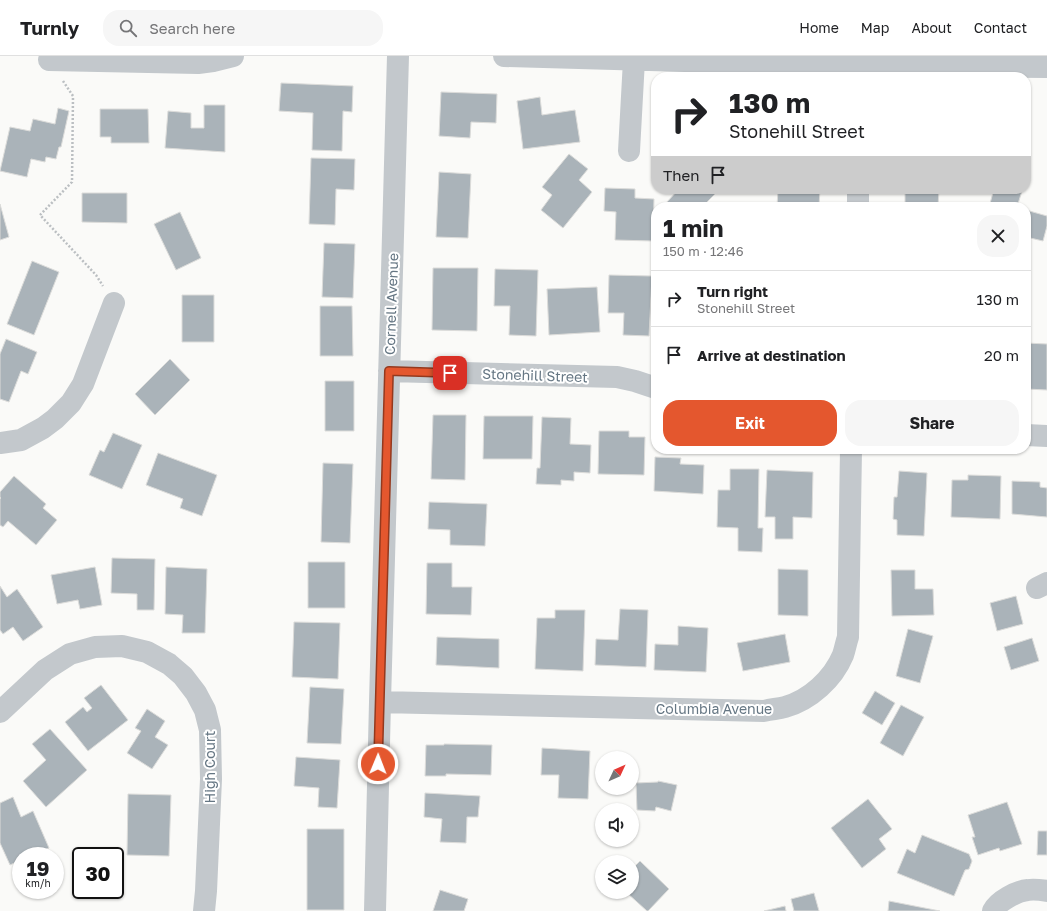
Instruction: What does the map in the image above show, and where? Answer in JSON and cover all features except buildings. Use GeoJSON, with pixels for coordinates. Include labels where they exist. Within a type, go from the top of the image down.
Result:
{"type":"FeatureCollection","features":[{"type":"Feature","properties":{"kind":"street"},"geometry":{"type":"LineString","coordinates":[[49,60],[198,63],[233,56]]}},
{"type":"Feature","properties":{"kind":"street","name":"Cornell Avenue"},"geometry":{"type":"LineString","coordinates":[[375,911],[398,56]]}},
{"type":"Feature","properties":{"kind":"street"},"geometry":{"type":"LineString","coordinates":[[504,56],[862,66],[1047,67]]}},
{"type":"Feature","properties":{"kind":"street"},"geometry":{"type":"LineString","coordinates":[[629,151],[634,60]]}},
{"type":"Feature","properties":{"kind":"street"},"geometry":{"type":"LineString","coordinates":[[0,442],[21,440],[43,428],[55,419],[71,403],[83,384],[114,304]]}},
{"type":"Feature","properties":{"kind":"street","name":"Stonehill Street"},"geometry":{"type":"LineString","coordinates":[[389,371],[617,377],[651,386]]}},
{"type":"Feature","properties":{"kind":"street"},"geometry":{"type":"LineString","coordinates":[[1031,436],[1047,436]]}},
{"type":"Feature","properties":{"kind":"street","name":"Columbia Avenue"},"geometry":{"type":"LineString","coordinates":[[380,702],[764,711],[786,707],[806,698],[822,686],[834,671],[843,655],[848,637],[851,454]]}},
{"type":"Feature","properties":{"kind":"street","name":"High Court"},"geometry":{"type":"LineString","coordinates":[[0,712],[45,670],[70,654],[95,647],[122,646],[147,652],[169,664],[183,676],[196,693],[205,710],[210,730],[211,779],[204,911]]}},
{"type":"Feature","properties":{"kind":"street"},"geometry":{"type":"LineString","coordinates":[[993,911],[1008,897],[1026,890],[1047,891]]}},
{"type":"Feature","properties":{"kind":"path"},"geometry":{"type":"LineString","coordinates":[[49,60],[73,96],[72,182],[40,214],[96,275],[114,304]]}},
{"type":"Feature","properties":{"kind":"route"},"geometry":{"type":"LineString","coordinates":[[378,764],[389,371],[450,373]]}}]}
